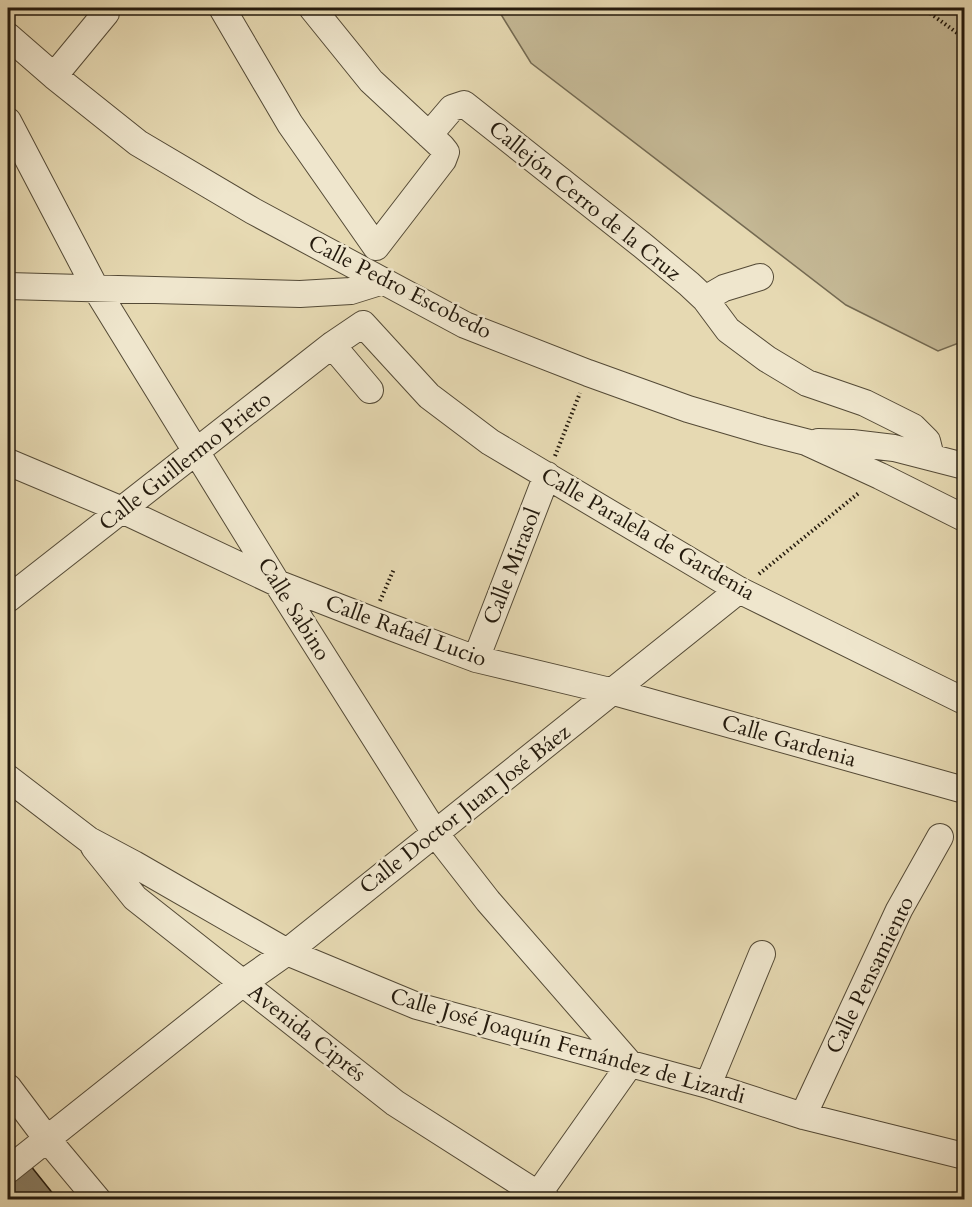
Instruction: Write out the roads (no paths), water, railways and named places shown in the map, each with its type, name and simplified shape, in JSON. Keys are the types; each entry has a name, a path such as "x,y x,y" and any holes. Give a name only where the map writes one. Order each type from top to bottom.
{"street":[{"path":"222,8 290,124 376,247 443,160 438,144 371,81 312,8"},
{"path":"54,76 106,13"},
{"name":"Calle Pedro Escobedo","path":"8,36 54,76 138,142 253,211 465,325 688,409 806,442 964,518"},
{"name":"Callejón Cerro de la Cruz","path":"438,144 452,108 464,104 689,284 705,299 728,330 766,359 807,383 865,403 913,427 927,441 931,457"},
{"name":"Calle Sabino","path":"8,121 96,289 277,583 435,833 488,901 630,1064"},
{"path":"705,299 724,288 760,277"},
{"path":"8,286 300,294 351,291 382,281"},
{"name":"Calle Guillermo Prieto","path":"8,599 332,345 363,324"},
{"name":"Calle Paralela de Gardenia","path":"363,324 429,396 490,442 739,590 964,701"},
{"path":"332,345 370,390"},
{"path":"806,442 883,446 964,466"},
{"name":"Calle Rafaél Lucio","path":"8,462 122,510 277,583 372,620 477,659 614,692"},
{"name":"Calle Mirasol","path":"477,659 547,475"},
{"name":"Calle Doctor Juan José Báez","path":"8,1170 243,983 287,952 739,590"},
{"name":"Calle Gardenia","path":"614,692 964,790"},
{"name":"Calle José Joaquín Fernández de Lizardi","path":"8,777 88,840 287,952 417,1006 708,1085 803,1116 964,1156"},
{"name":"Calle Pensamiento","path":"803,1116 899,910 940,837"},
{"name":"Avenida Ciprés","path":"88,840 135,898 395,1103 540,1198"},
{"path":"708,1085 762,954"},
{"path":"540,1198 630,1064"},
{"path":"8,1087 47,1139 98,1200"}]}
